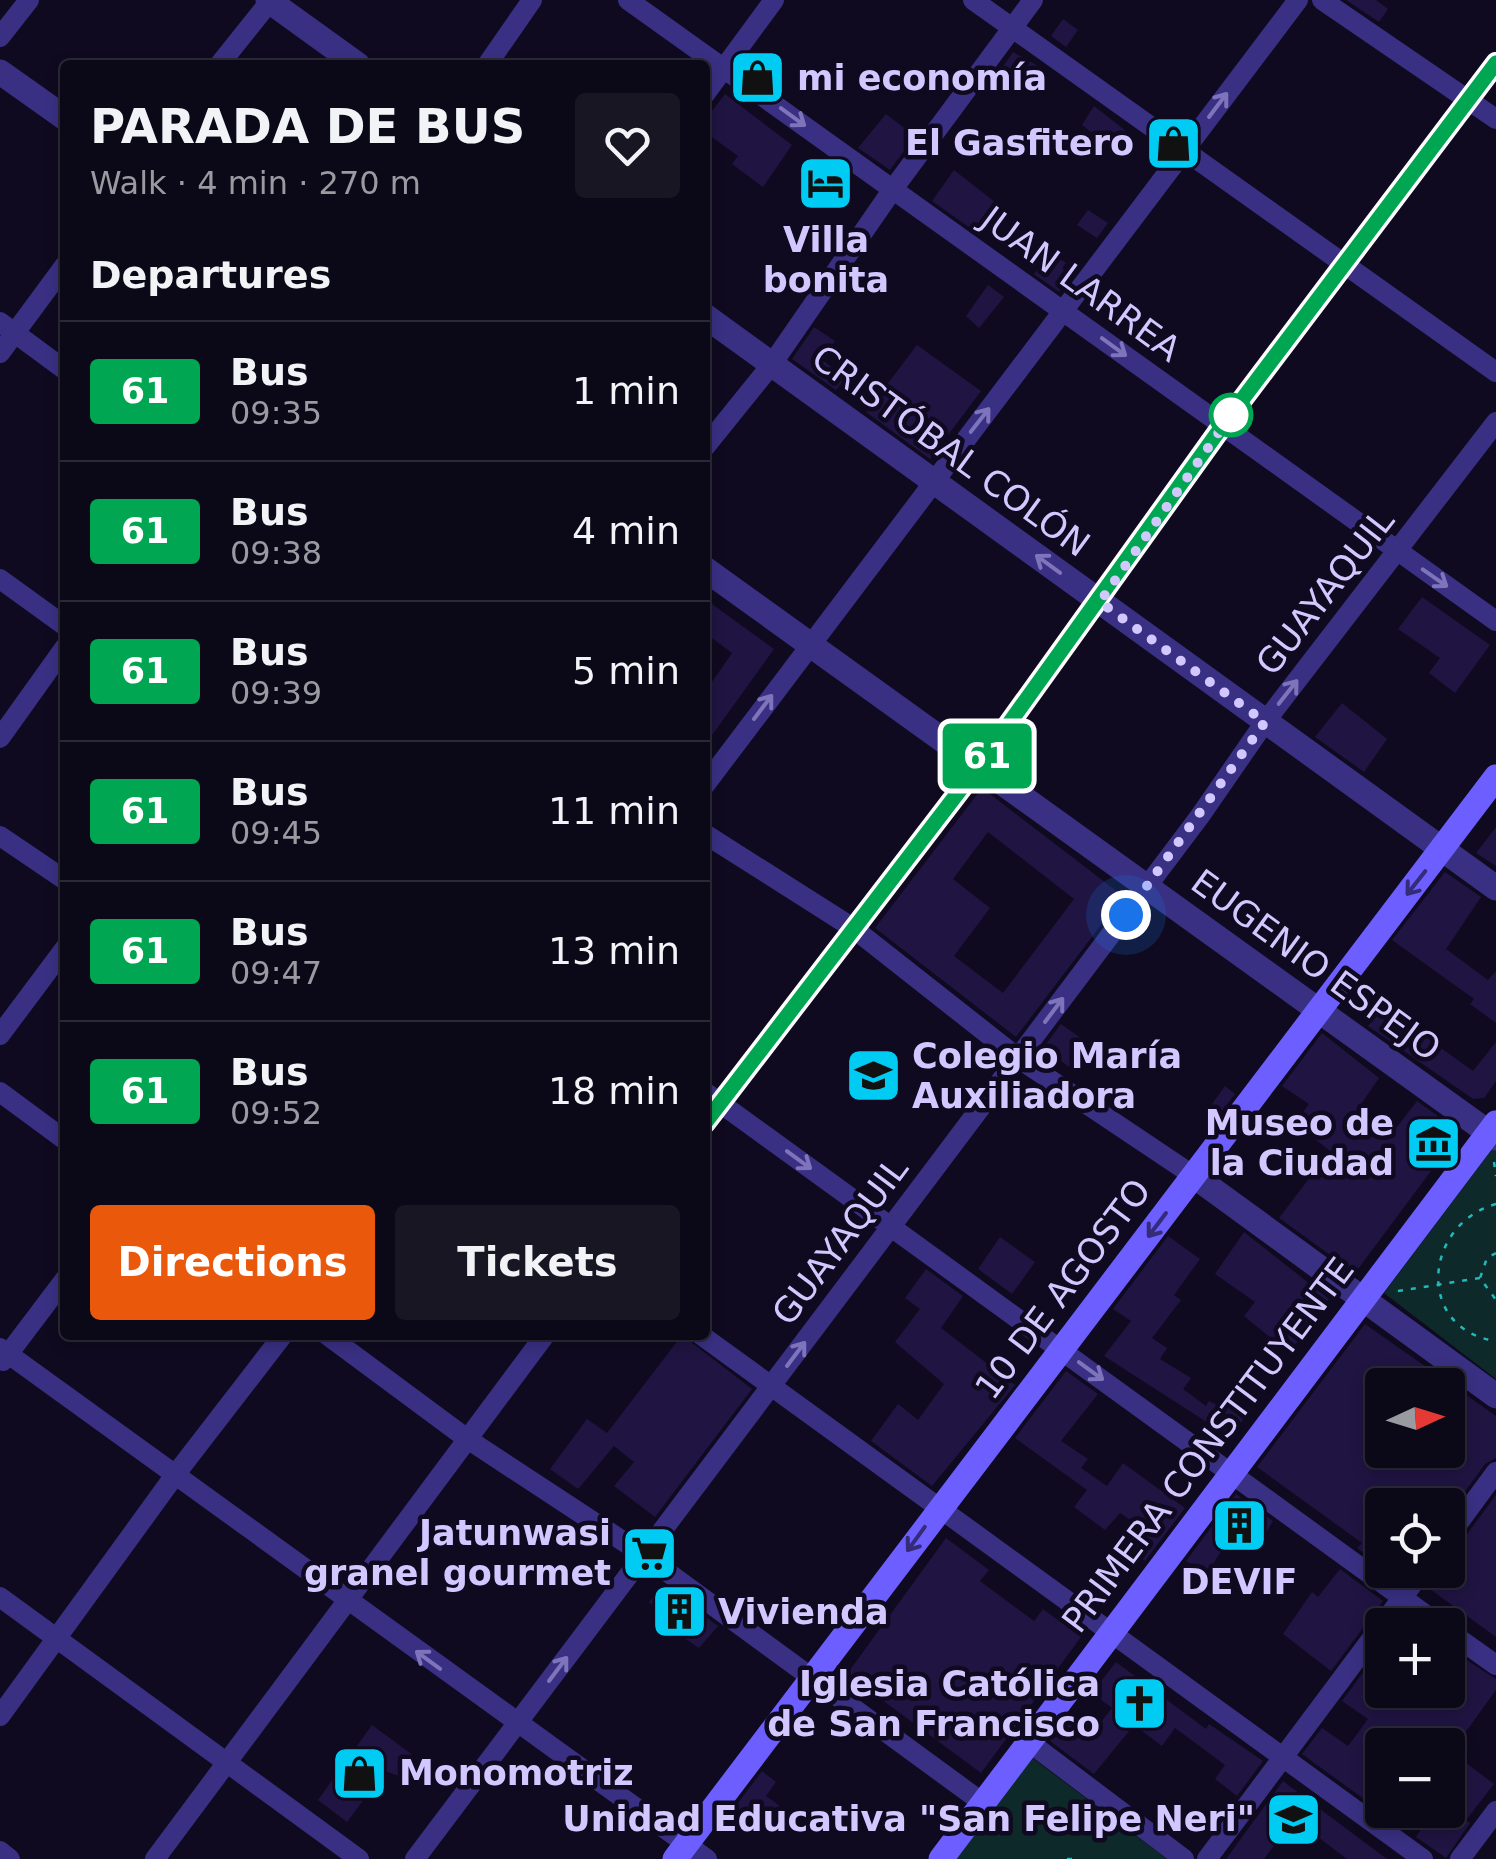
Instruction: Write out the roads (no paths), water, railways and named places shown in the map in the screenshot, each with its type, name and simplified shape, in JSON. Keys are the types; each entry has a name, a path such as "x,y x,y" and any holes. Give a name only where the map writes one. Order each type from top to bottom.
{"main road":[{"name":"10 DE AGOSTO","path":"690,1854 939,1507 1496,777"},
{"name":"PRIMERA CONSTITUYENTE","path":"941,1859 1493,1131"}],"street":[{"path":"0,37 29,0"},
{"path":"224,60 270,0 351,60"},
{"path":"490,60 532,0"},
{"name":"JUAN LARREA","path":"628,0 1496,621"},
{"path":"710,87 774,0"},
{"path":"973,0 1496,372"},
{"path":"710,441 772,364 893,189 1034,0"},
{"path":"710,778 1298,0"},
{"path":"1322,0 1496,120"},
{"path":"1416,1608 713,1098 853,928 980,764 1100,602 1223,425 1496,63"},
{"path":"0,72 60,114"},
{"path":"0,353 7,328 60,271"},
{"name":"CRISTÓBAL COLÓN","path":"710,320 1496,888"},
{"path":"7,328 60,366"},
{"name":"GUAYAQUIL","path":"415,1859 1147,886 1265,722 1496,422"},
{"name":"EUGENIO ESPEJO","path":"710,574 1493,1131"},
{"path":"0,579 60,622"},
{"path":"0,738 60,654"},
{"path":"0,836 60,877"},
{"path":"710,837 853,928 1018,1058 1194,1176 1496,1396"},
{"path":"0,1036 60,955"},
{"path":"0,1092 60,1136"},
{"path":"60,1285 3,1355 174,1475 690,1854"},
{"path":"0,1716 60,1639 174,1475 279,1340"},
{"path":"333,1340 466,1438 644,1554 812,1682 983,1804"},
{"path":"155,1859 229,1766 346,1600 541,1340"},
{"path":"708,1340 1423,1859"},
{"path":"1465,1514 1496,1472"},
{"path":"1207,1859 1410,1588"},
{"path":"0,1597 359,1859"},
{"path":"1465,1642 1496,1665"},
{"path":"1029,1742 1184,1859"},
{"path":"1460,1859 1496,1811"},
{"path":"0,1852 10,1859"}],"place":[{"name":"mi economía","path":"758,78"},
{"name":"El Gasfitero","path":"1173,143"},
{"name":"Villa bonita","path":"826,184"},
{"name":"Colegio María Auxiliadora","path":"873,1076"},
{"name":"Museo de la Ciudad","path":"1433,1143"},
{"name":"DEVIF","path":"1239,1526"},
{"name":"Jatunwasi granel gourmet","path":"650,1553"},
{"name":"Vivienda","path":"679,1612"},
{"name":"Iglesia Católica de San Francisco","path":"1139,1704"},
{"name":"Monomotriz","path":"360,1773"},
{"name":"Unidad Educativa \"San Felipe Neri\"","path":"1294,1819"}]}
